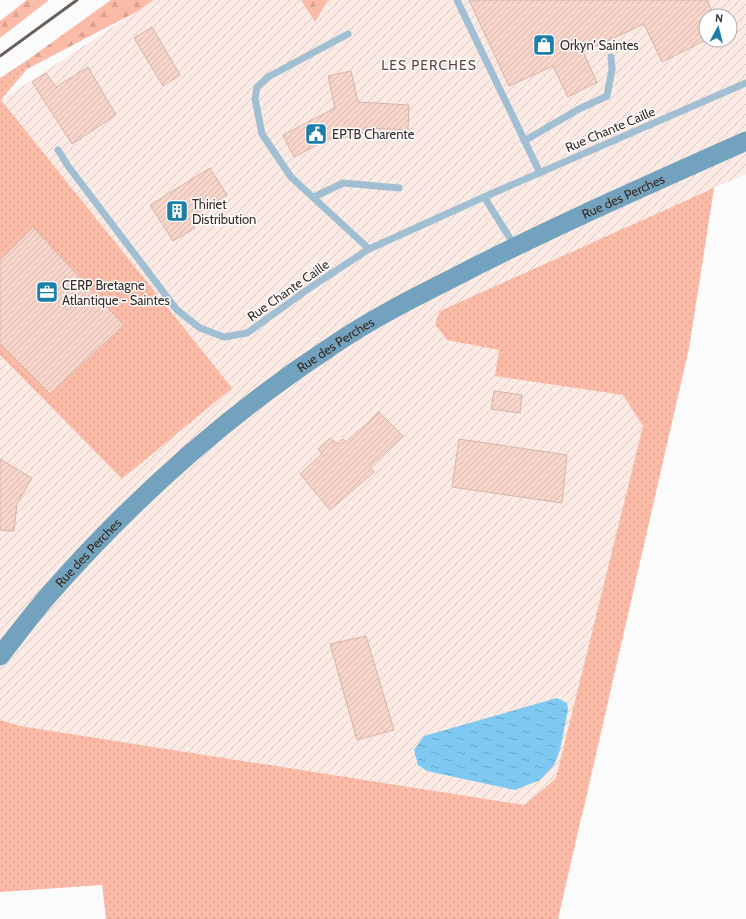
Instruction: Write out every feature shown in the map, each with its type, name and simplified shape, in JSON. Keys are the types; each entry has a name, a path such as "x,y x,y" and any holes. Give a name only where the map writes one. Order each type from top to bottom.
{"street":[{"name":"Rue des Perches","path":"0,656 45,599 96,543 160,481 254,400 330,347 405,303 515,246 746,141"}],"lane":[{"path":"458,0 540,173"},
{"path":"348,34 268,77 257,87 255,99 262,134 291,177 369,248"},
{"path":"524,141 579,109 607,96 612,69 611,57"},
{"name":"Rue Chante Caille","path":"58,150 68,166 177,310 200,328 224,337 247,333 369,248 746,83"},
{"path":"314,197 343,183 399,188"},
{"path":"484,198 515,246"}],"shaded area":[{"path":"154,0 746,0 746,174 714,188 689,348 583,814 20,726 0,720 0,355 122,479 1,100"}],"green space":[{"path":"27,0 49,0 0,38 0,21"},
{"path":"111,0 154,0 136,12 27,69 26,61"},
{"path":"301,0 328,0 315,22"},
{"path":"26,61 27,69 1,100 232,388 122,479 0,355 0,78"},
{"path":"714,188 689,348 558,919 106,919 102,885 0,892 0,720 20,726 525,805 556,778 643,426 623,395 495,376 499,350 447,340 435,324 440,311"}],"water":[{"path":"557,698 567,703 568,709 560,750 554,765 540,780 515,790 427,771 418,765 414,750 424,736"}],"building":[{"name":"Orkyn' Saintes","path":"469,0 707,0 710,8 698,8 698,44 662,62 644,24 583,52 597,82 568,97 553,66 509,86"},
{"path":"152,27 180,75 163,86 134,38"},
{"path":"88,67 116,115 72,144 32,82 46,73 56,87"},
{"path":"351,71 358,102 409,105 408,130 364,128 365,133 341,138 340,133 294,157 283,135 335,108 328,76"},
{"name":"Thiriet Distribution","path":"210,168 227,195 189,218 195,228 173,241 150,205"},
{"name":"CERP Bretagne Atlantique - Saintes","path":"33,227 124,325 50,394 0,344 0,260"},
{"path":"494,391 522,395 520,413 491,409"},
{"path":"379,412 403,436 370,467 374,472 330,510 300,474 322,454 318,449 330,438 338,444 343,439 346,442"},
{"path":"459,439 567,455 562,503 452,487"},
{"path":"0,459 32,478 17,504 14,531 0,530"},
{"path":"366,636 394,730 357,740 330,644"}],"railway":[{"path":"0,56 77,0"}],"place":[{"name":"Orkyn' Saintes","path":"544,45"},
{"name":"EPTB Charente","path":"316,134"},
{"name":"Thiriet Distribution","path":"177,211"},
{"name":"CERP Bretagne Atlantique - Saintes","path":"47,292"}],"district":[{"name":"LES PERCHES","path":"429,65"}]}
